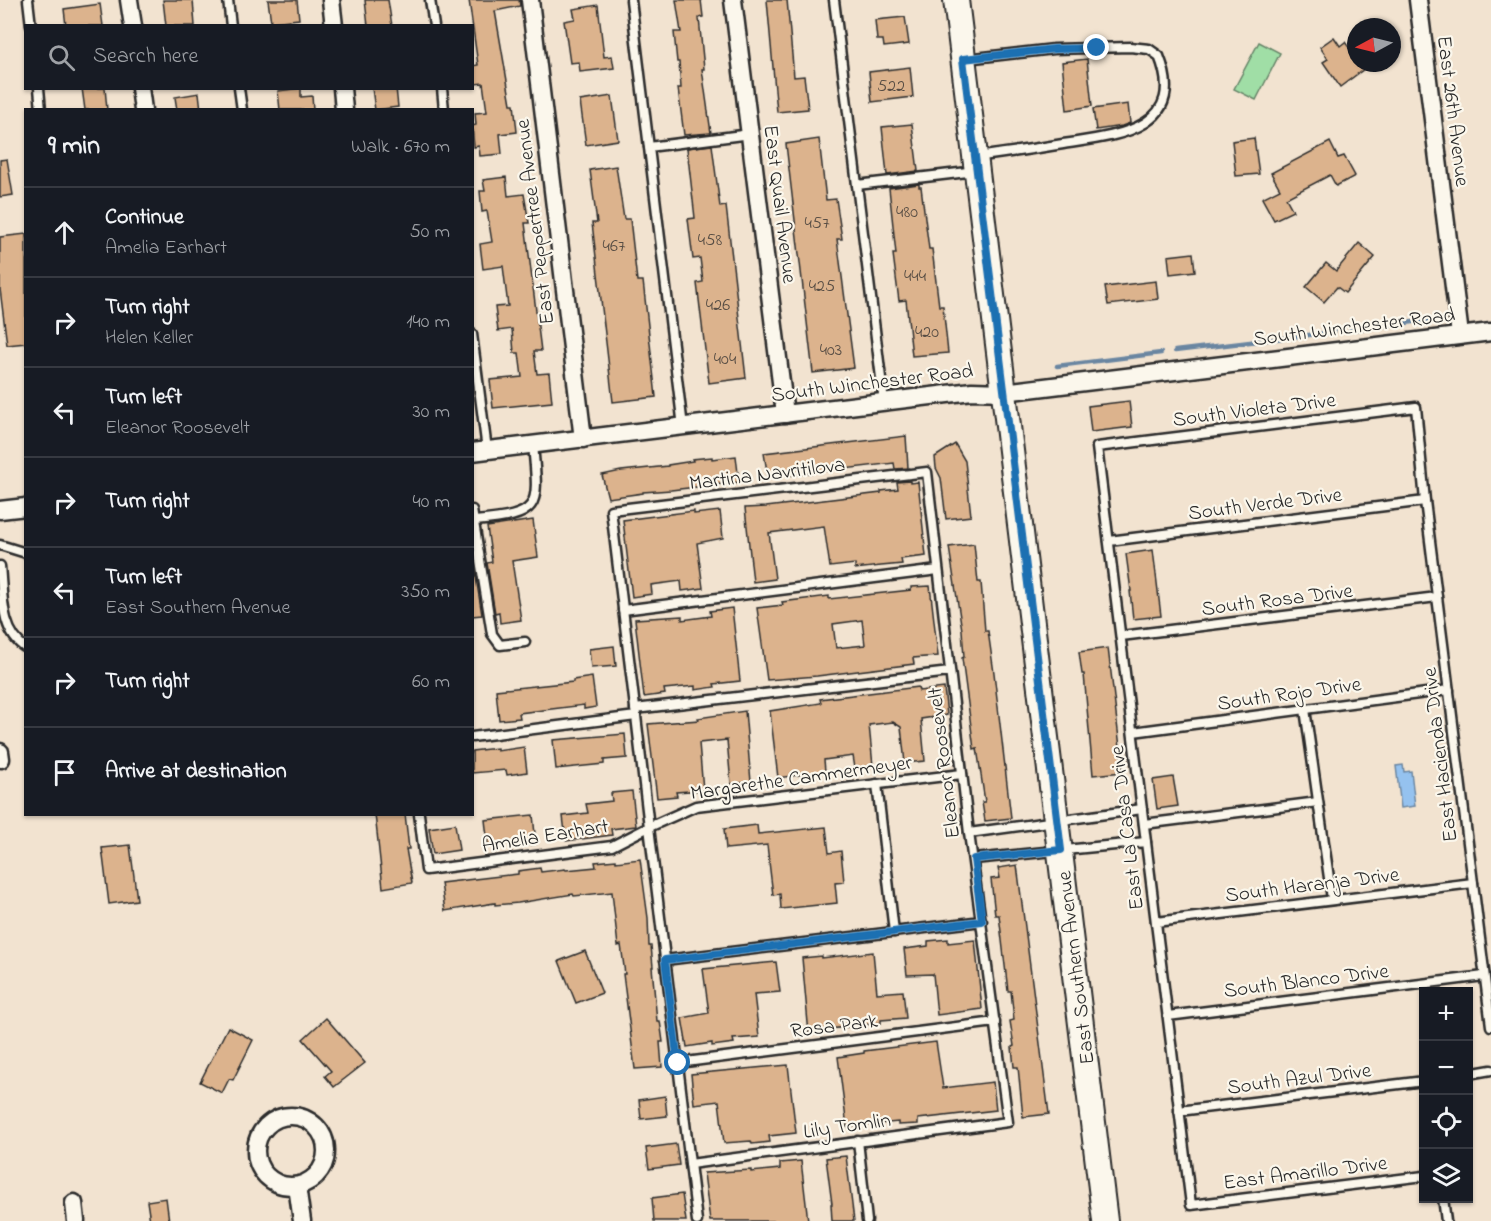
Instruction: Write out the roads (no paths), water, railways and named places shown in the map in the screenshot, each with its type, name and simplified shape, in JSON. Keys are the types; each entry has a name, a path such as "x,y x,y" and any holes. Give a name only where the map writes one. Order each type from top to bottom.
{"main road":[{"name":"East Southern Avenue","path":"956,0 1106,1221"}],"street":[{"path":"129,0 133,24"},
{"path":"331,0 334,24"},
{"name":"East Peppertree Avenue","path":"530,0 583,439"},
{"name":"East Quail Avenue","path":"733,0 785,414"},
{"name":"East 26th Avenue","path":"1418,0 1460,335"},
{"path":"140,90 143,108"},
{"path":"342,90 344,108"},
{"name":"South Winchester Road","path":"480,451 972,391 1004,392 1491,332"},
{"path":"0,510 24,507"},
{"path":"291,1116 303,1118 321,1132 326,1154 317,1175 297,1186 286,1186 265,1175 259,1166 256,1154 257,1143 262,1132 270,1123 291,1116"},
{"path":"297,1186 302,1221"},
{"path":"74,1203 76,1221"}],"lane":[{"path":"28,0 31,24"},
{"path":"228,0 231,24"},
{"path":"430,0 434,24"},
{"path":"631,0 683,427"},
{"path":"834,0 884,402"},
{"path":"857,186 1129,132 1156,114 1163,104 1167,86 1159,56 1149,49 1130,47 1054,49 963,59"},
{"path":"39,90 41,108"},
{"path":"239,90 242,108"},
{"path":"442,90 444,108"},
{"path":"649,147 750,135"},
{"path":"474,363 480,451"},
{"name":"South Violeta Drive","path":"1097,447 1416,407"},
{"name":"East Hacienda Drive","path":"1416,407 1425,501 1491,1026"},
{"path":"475,521 519,514 530,509 535,500 537,482 533,445"},
{"name":"East La Casa Drive","path":"1097,447 1191,1205"},
{"name":"Martina Navritilova","path":"623,610 611,510 927,472"},
{"name":"Eleanor Roosevelt","path":"927,472 969,833 1008,1122"},
{"name":"South Verde Drive","path":"1109,542 1425,501"},
{"path":"474,517 492,634 500,645 525,642"},
{"path":"0,545 24,552"},
{"path":"0,566 6,623 10,634 24,647"},
{"path":"697,1221 623,610 938,570"},
{"name":"South Rosa Drive","path":"1120,636 1437,597"},
{"path":"474,737 635,712 950,672"},
{"name":"South Rojo Drive","path":"1132,732 1449,690"},
{"path":"1305,710 1332,899"},
{"name":"Margarethe Cammermeyer","path":"649,827 696,806 962,774"},
{"path":"877,784 894,932"},
{"path":"1144,824 1318,802"},
{"path":"969,833 1142,809"},
{"name":"Amelia Earhart","path":"419,816 426,870 612,846 649,827"},
{"path":"974,859 1146,842"},
{"name":"South Haranja Drive","path":"1156,922 1473,883"},
{"path":"665,960 982,921"},
{"name":"South Blanco Drive","path":"1168,1016 1484,976"},
{"name":"Rosa Park","path":"678,1063 995,1022"},
{"path":"1473,1073 1491,1070"},
{"name":"South Azul Drive","path":"1179,1111 1419,1082"},
{"name":"Lily Tomlin","path":"690,1164 1008,1122"},
{"path":"858,1142 867,1221"},
{"name":"East Amarillo Drive","path":"1191,1205 1419,1177"},
{"path":"1444,1203 1446,1221"}],"water":[{"path":"1403,765 1404,772 1411,771 1415,806 1401,808 1396,766"}],"waterway":[{"path":"1350,330 1429,320"},
{"path":"1175,351 1334,332"},
{"path":"1057,366 1161,353"}]}
